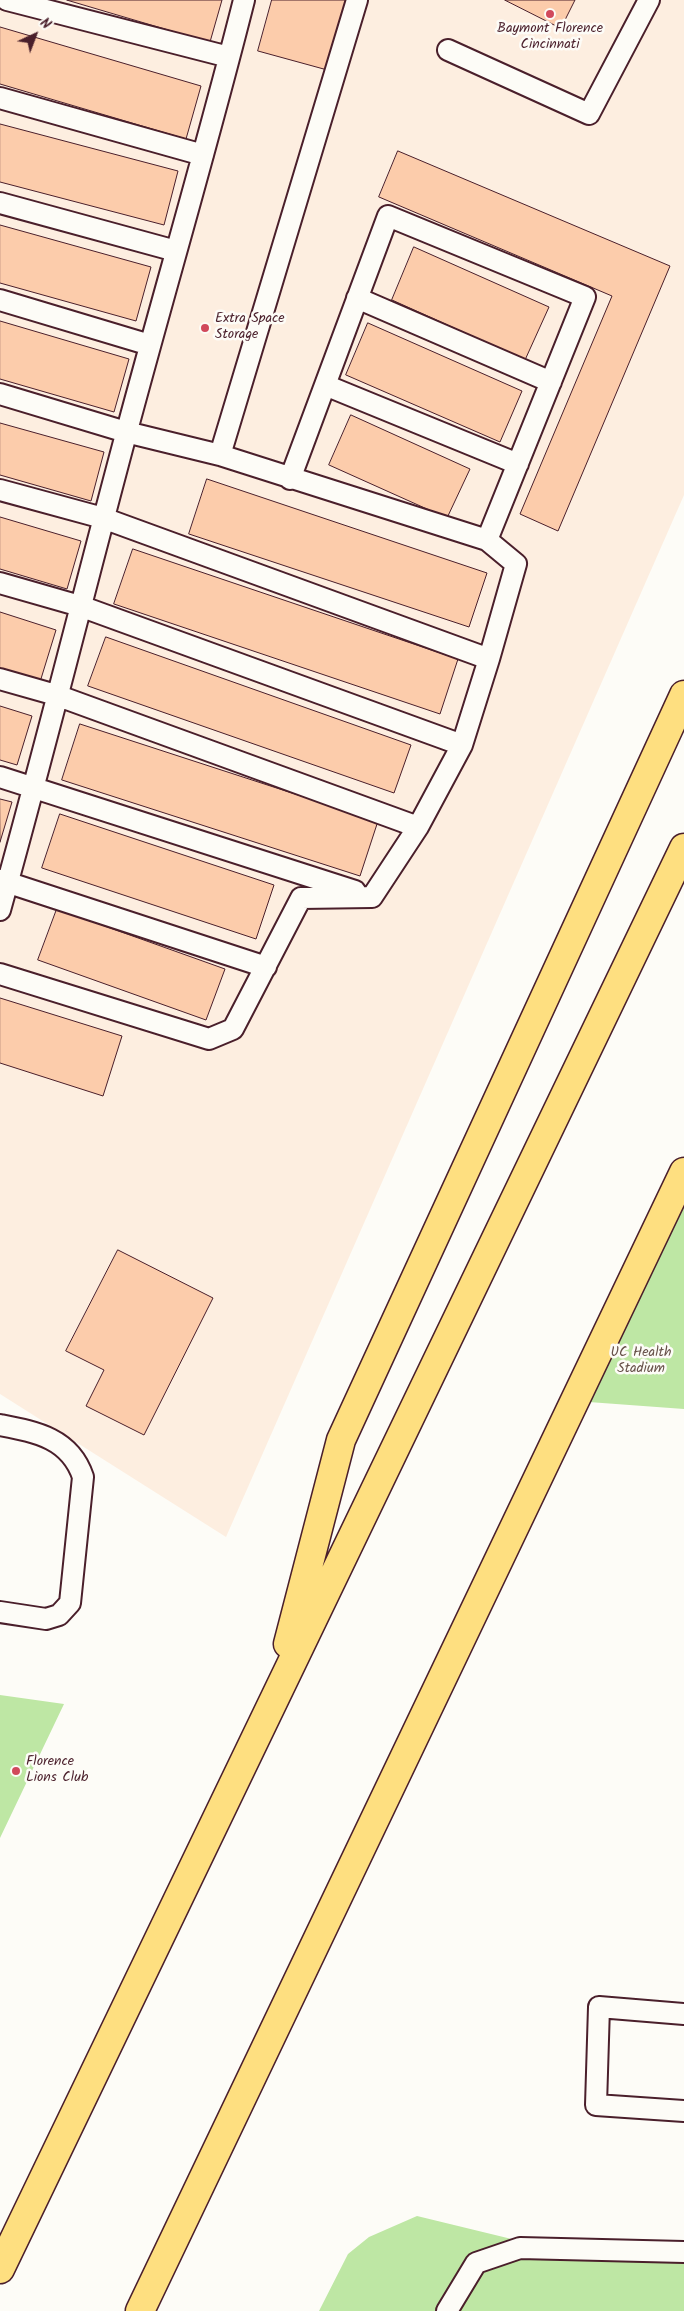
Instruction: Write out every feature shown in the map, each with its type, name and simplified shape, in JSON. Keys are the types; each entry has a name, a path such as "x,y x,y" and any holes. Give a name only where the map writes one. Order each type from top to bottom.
{"highway":[{"path":"273,1704 340,1440 684,695"},
{"path":"0,2269 684,848"},
{"path":"140,2311 684,1172"}],"lane":[{"path":"7,0 230,57"},
{"path":"0,910 4,881 35,787 56,695 103,518 244,0"},
{"path":"220,455 357,0"},
{"path":"448,50 589,114 649,0"},
{"path":"0,98 203,155"},
{"path":"0,202 176,251"},
{"path":"290,479 388,216 585,297 488,540"},
{"path":"357,298 551,382"},
{"path":"0,300 150,345"},
{"path":"324,385 518,464"},
{"path":"0,394 126,432 220,455 290,479 488,540 516,564 462,745 418,827 372,897"},
{"path":"0,490 103,518 489,659"},
{"path":"0,583 80,606 462,745"},
{"path":"0,679 56,695 418,827"},
{"path":"0,777 372,897"},
{"path":"4,881 266,967"},
{"path":"0,974 209,1039 234,1028 301,898 372,897"},
{"path":"0,1425 39,1433 68,1450 79,1464 83,1476 70,1602 60,1616 46,1619 0,1612"},
{"path":"684,2014 599,2007 596,2105 684,2111"},
{"path":"446,2311 476,2263 520,2248 684,2252"}],"shaded area":[{"path":"0,0 684,0 684,495 226,1537 0,1394"}],"green space":[{"name":"UC Health Stadium","path":"684,1172 684,1409 575,1401"},
{"name":"Florence Lions Club","path":"0,1695 64,1704 0,1838"},
{"path":"417,2216 565,2252 684,2251 684,2311 319,2311 348,2254 369,2237"}],"building":[{"path":"67,0 222,0 210,42"},
{"path":"272,0 350,0 331,71 258,51"},
{"name":"Baymont Florence Cincinnati","path":"505,0 575,0 561,28"},
{"path":"0,27 201,86 186,139 0,84"},
{"path":"0,124 178,171 164,225 0,182"},
{"path":"398,151 670,266 558,531 520,514 612,296 379,197"},
{"path":"0,225 151,267 136,321 0,283"},
{"path":"414,247 549,307 525,360 392,300"},
{"path":"0,321 129,359 114,412 0,379"},
{"path":"368,323 522,391 500,442 346,375"},
{"path":"351,415 470,469 447,518 329,465"},
{"path":"0,423 104,452 91,501 0,475"},
{"path":"207,479 487,573 469,627 189,534"},
{"path":"0,517 81,541 67,589 0,569"},
{"path":"133,549 458,659 440,714 114,604"},
{"path":"0,612 56,630 40,682 0,670"},
{"path":"106,637 411,745 394,793 88,686"},
{"path":"0,706 32,716 17,765 0,760"},
{"path":"80,724 378,821 360,876 62,780"},
{"path":"0,799 12,802 0,842"},
{"path":"60,814 274,885 256,939 42,868"},
{"path":"57,909 225,969 206,1020 38,960"},
{"path":"0,998 122,1036 103,1096 0,1063"},
{"path":"118,1250 213,1298 144,1435 86,1406 104,1370 66,1351"}],"place":[{"name":"Baymont Florence Cincinnati","path":"550,14"},
{"name":"Extra Space Storage","path":"205,328"},
{"name":"Florence Lions Club","path":"16,1771"}]}
